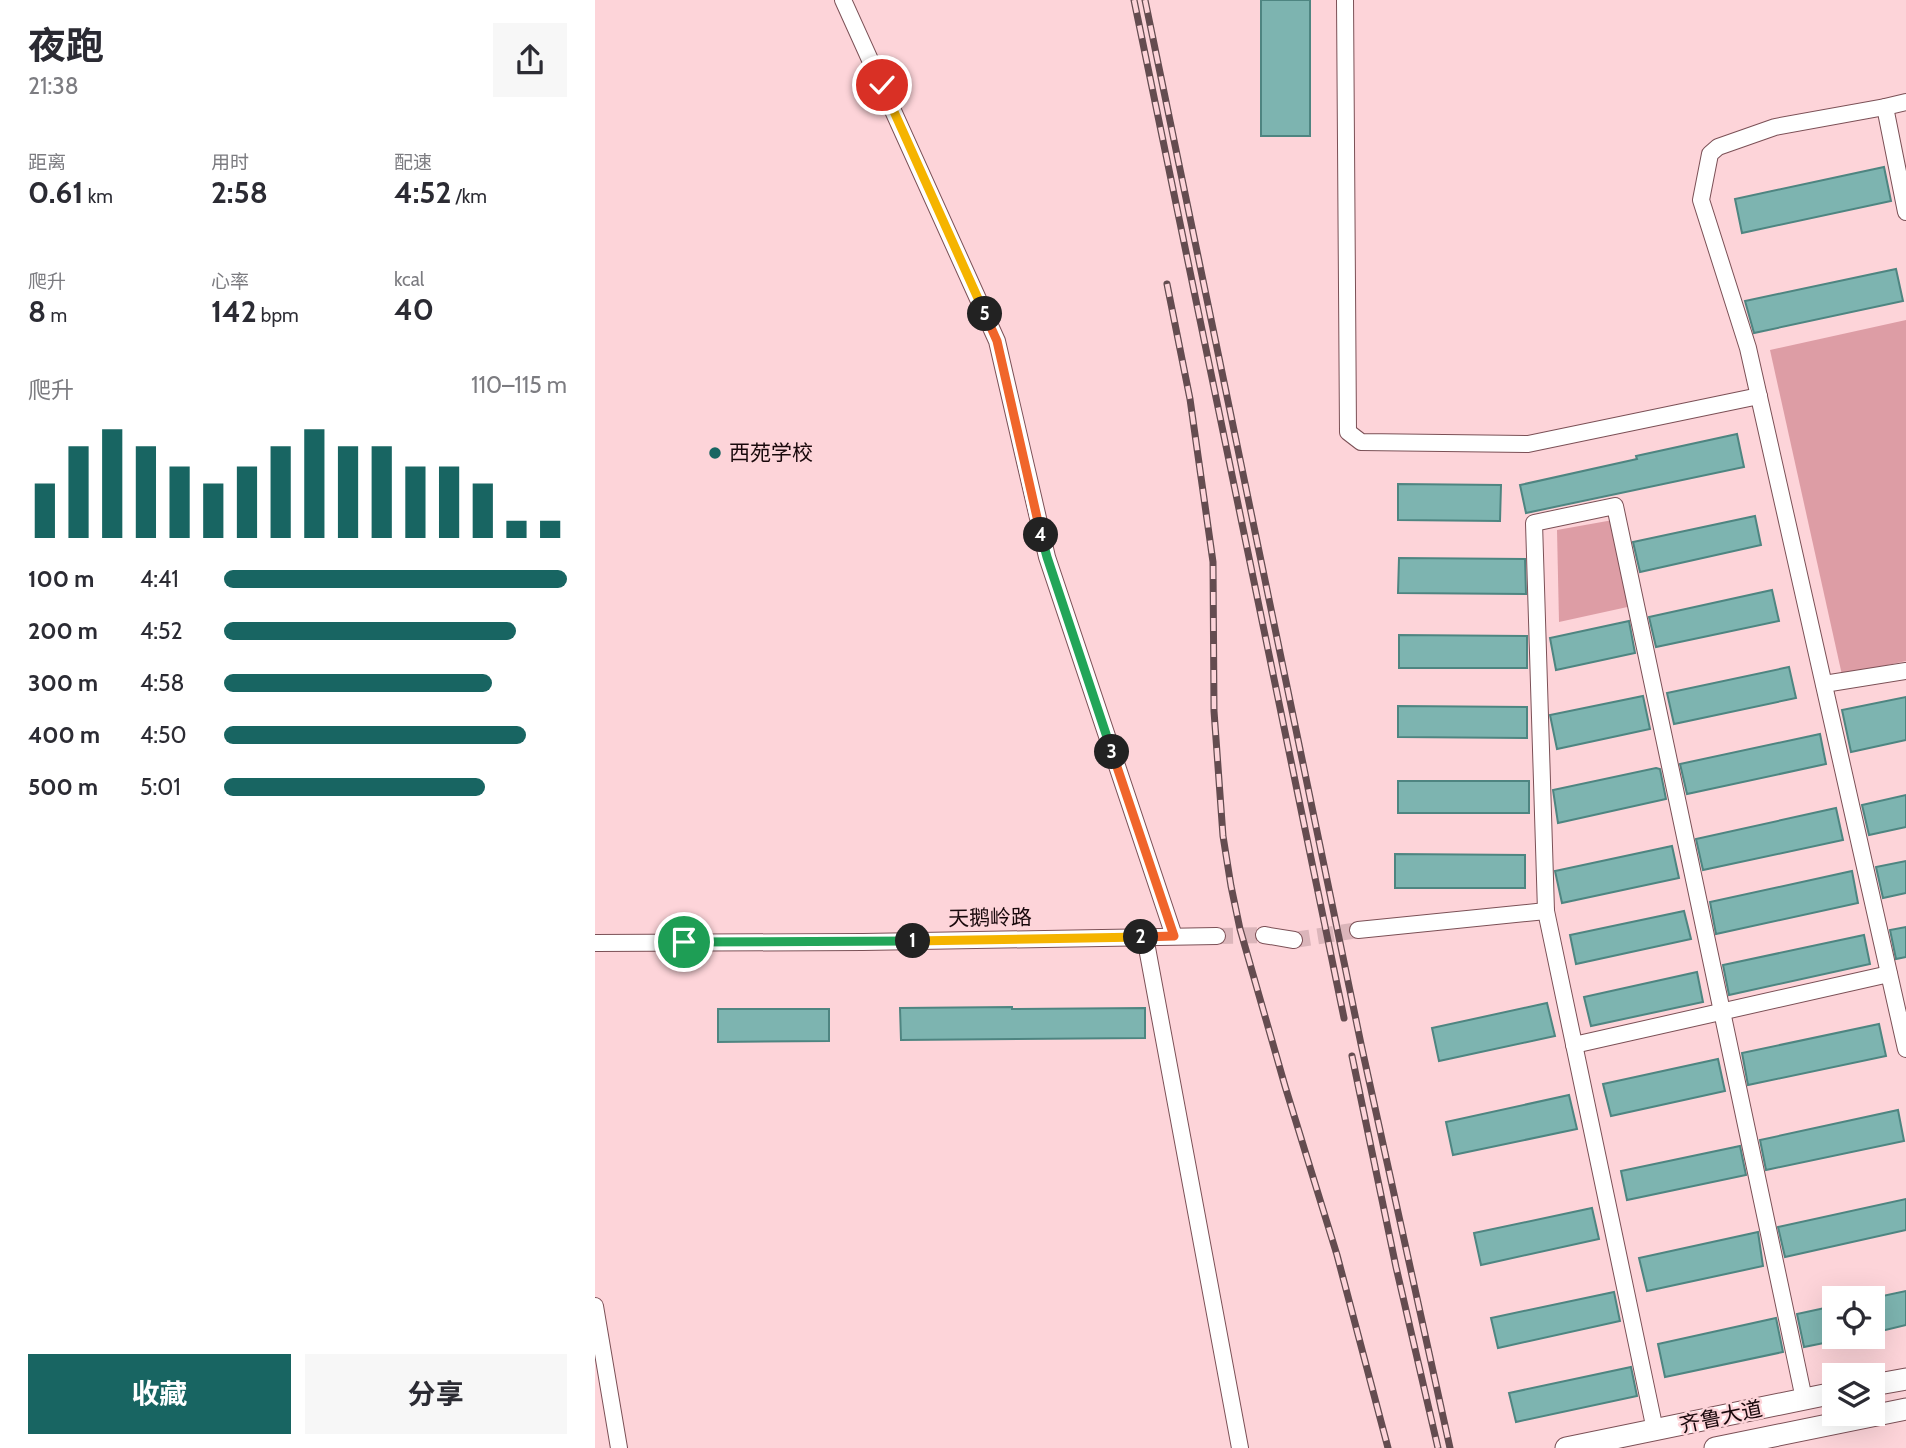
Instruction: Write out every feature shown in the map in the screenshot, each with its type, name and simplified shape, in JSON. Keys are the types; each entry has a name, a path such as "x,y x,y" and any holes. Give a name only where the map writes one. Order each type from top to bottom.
{"main road":[{"path":"1885,1383 1906,1379"},
{"name":"齐鲁大道","path":"1566,1448 1822,1395"},
{"name":"齐鲁大道","path":"1715,1448 1906,1409"}],"street":[{"path":"843,0 997,341 1047,557 1174,936"},
{"path":"1345,0 1348,432 1361,442 1528,444 1759,396"},
{"path":"1906,102 1775,127 1719,147 1710,154 1701,200 1748,348 1906,1049"},
{"path":"1885,107 1906,212"},
{"path":"1655,1430 1546,911 1534,523 1615,506 1804,1399"},
{"path":"1824,684 1906,671"},
{"path":"1358,930 1546,911"},
{"path":"1264,935 1294,940"},
{"name":"天鹅岭路","path":"595,943 1217,936"},
{"path":"1145,937 1240,1448"},
{"path":"1574,1045 1889,974"},
{"path":"595,1306 619,1448"}],"shaded area":[{"path":"1906,320 1906,661 1842,675 1770,350"},
{"path":"1613,520 1632,606 1559,622 1557,530"}],"building":[{"path":"1261,0 1310,0 1310,136 1261,136"},
{"path":"1884,167 1891,201 1742,233 1735,199"},
{"path":"1896,269 1903,301 1754,333 1745,301"},
{"path":"1737,434 1744,467 1526,513 1520,485"},
{"path":"1398,484 1501,485 1500,521 1398,520"},
{"path":"1755,516 1761,545 1640,572 1633,542"},
{"path":"1399,558 1525,559 1526,594 1398,593"},
{"path":"1772,590 1779,621 1656,647 1649,617"},
{"path":"1629,621 1635,653 1556,670 1550,638"},
{"path":"1399,635 1527,636 1527,668 1399,668"},
{"path":"1789,667 1796,698 1674,724 1667,693"},
{"path":"1643,696 1650,729 1557,749 1550,715"},
{"path":"1906,697 1906,740 1851,752 1842,710"},
{"path":"1398,706 1527,707 1527,738 1398,737"},
{"path":"1820,734 1826,764 1687,794 1680,764"},
{"path":"1660,769 1666,799 1558,823 1553,790"},
{"path":"1398,781 1529,781 1529,813 1398,813"},
{"path":"1906,795 1906,827 1869,835 1862,805"},
{"path":"1836,808 1843,840 1703,870 1696,839"},
{"path":"1672,846 1679,878 1562,903 1555,871"},
{"path":"1395,854 1525,855 1525,888 1395,888"},
{"path":"1906,861 1906,893 1883,898 1876,867"},
{"path":"1852,871 1858,903 1716,934 1710,902"},
{"path":"1684,911 1691,939 1576,964 1570,935"},
{"path":"1906,927 1906,957 1896,959 1890,930"},
{"path":"1864,935 1870,964 1729,995 1723,965"},
{"path":"1697,972 1703,1002 1591,1026 1584,997"},
{"path":"1547,1003 1555,1036 1439,1061 1432,1028"},
{"path":"900,1008 1145,1008 1145,1038 901,1040"},
{"path":"718,1009 829,1009 829,1041 718,1042"},
{"path":"1879,1024 1886,1056 1748,1085 1742,1053"},
{"path":"1718,1059 1725,1091 1611,1116 1603,1084"},
{"path":"1569,1095 1577,1129 1453,1155 1446,1122"},
{"path":"1898,1110 1904,1141 1766,1170 1760,1140"},
{"path":"1740,1146 1746,1175 1627,1200 1621,1171"},
{"path":"1906,1199 1906,1230 1785,1257 1778,1227"},
{"path":"1592,1208 1599,1239 1481,1265 1474,1233"},
{"path":"1758,1232 1763,1266 1647,1291 1639,1258"},
{"path":"1906,1291 1906,1325 1885,1330 1885,1295"},
{"path":"1614,1292 1620,1321 1498,1348 1491,1318"},
{"path":"1822,1309 1822,1343 1804,1347 1797,1314"},
{"path":"1776,1318 1783,1352 1665,1377 1658,1344"},
{"path":"1631,1367 1637,1396 1516,1422 1509,1393"}],"tunnel":[{"path":"1294,940 1358,930"},
{"path":"1217,936 1264,935"}],"railway":[{"path":"1134,0 1344,1018"},
{"path":"1145,0 1361,1044 1450,1448"},
{"path":"1167,284 1190,399 1213,562 1214,711 1223,836 1231,886 1240,929 1337,1255 1388,1448"},
{"path":"1352,1056 1396,1267 1438,1448"}],"place":[{"name":"西苑学校","path":"715,453"}],"route":[{"path":"684,942 863,942 1174,936 1047,557 997,341 882,85"}]}
